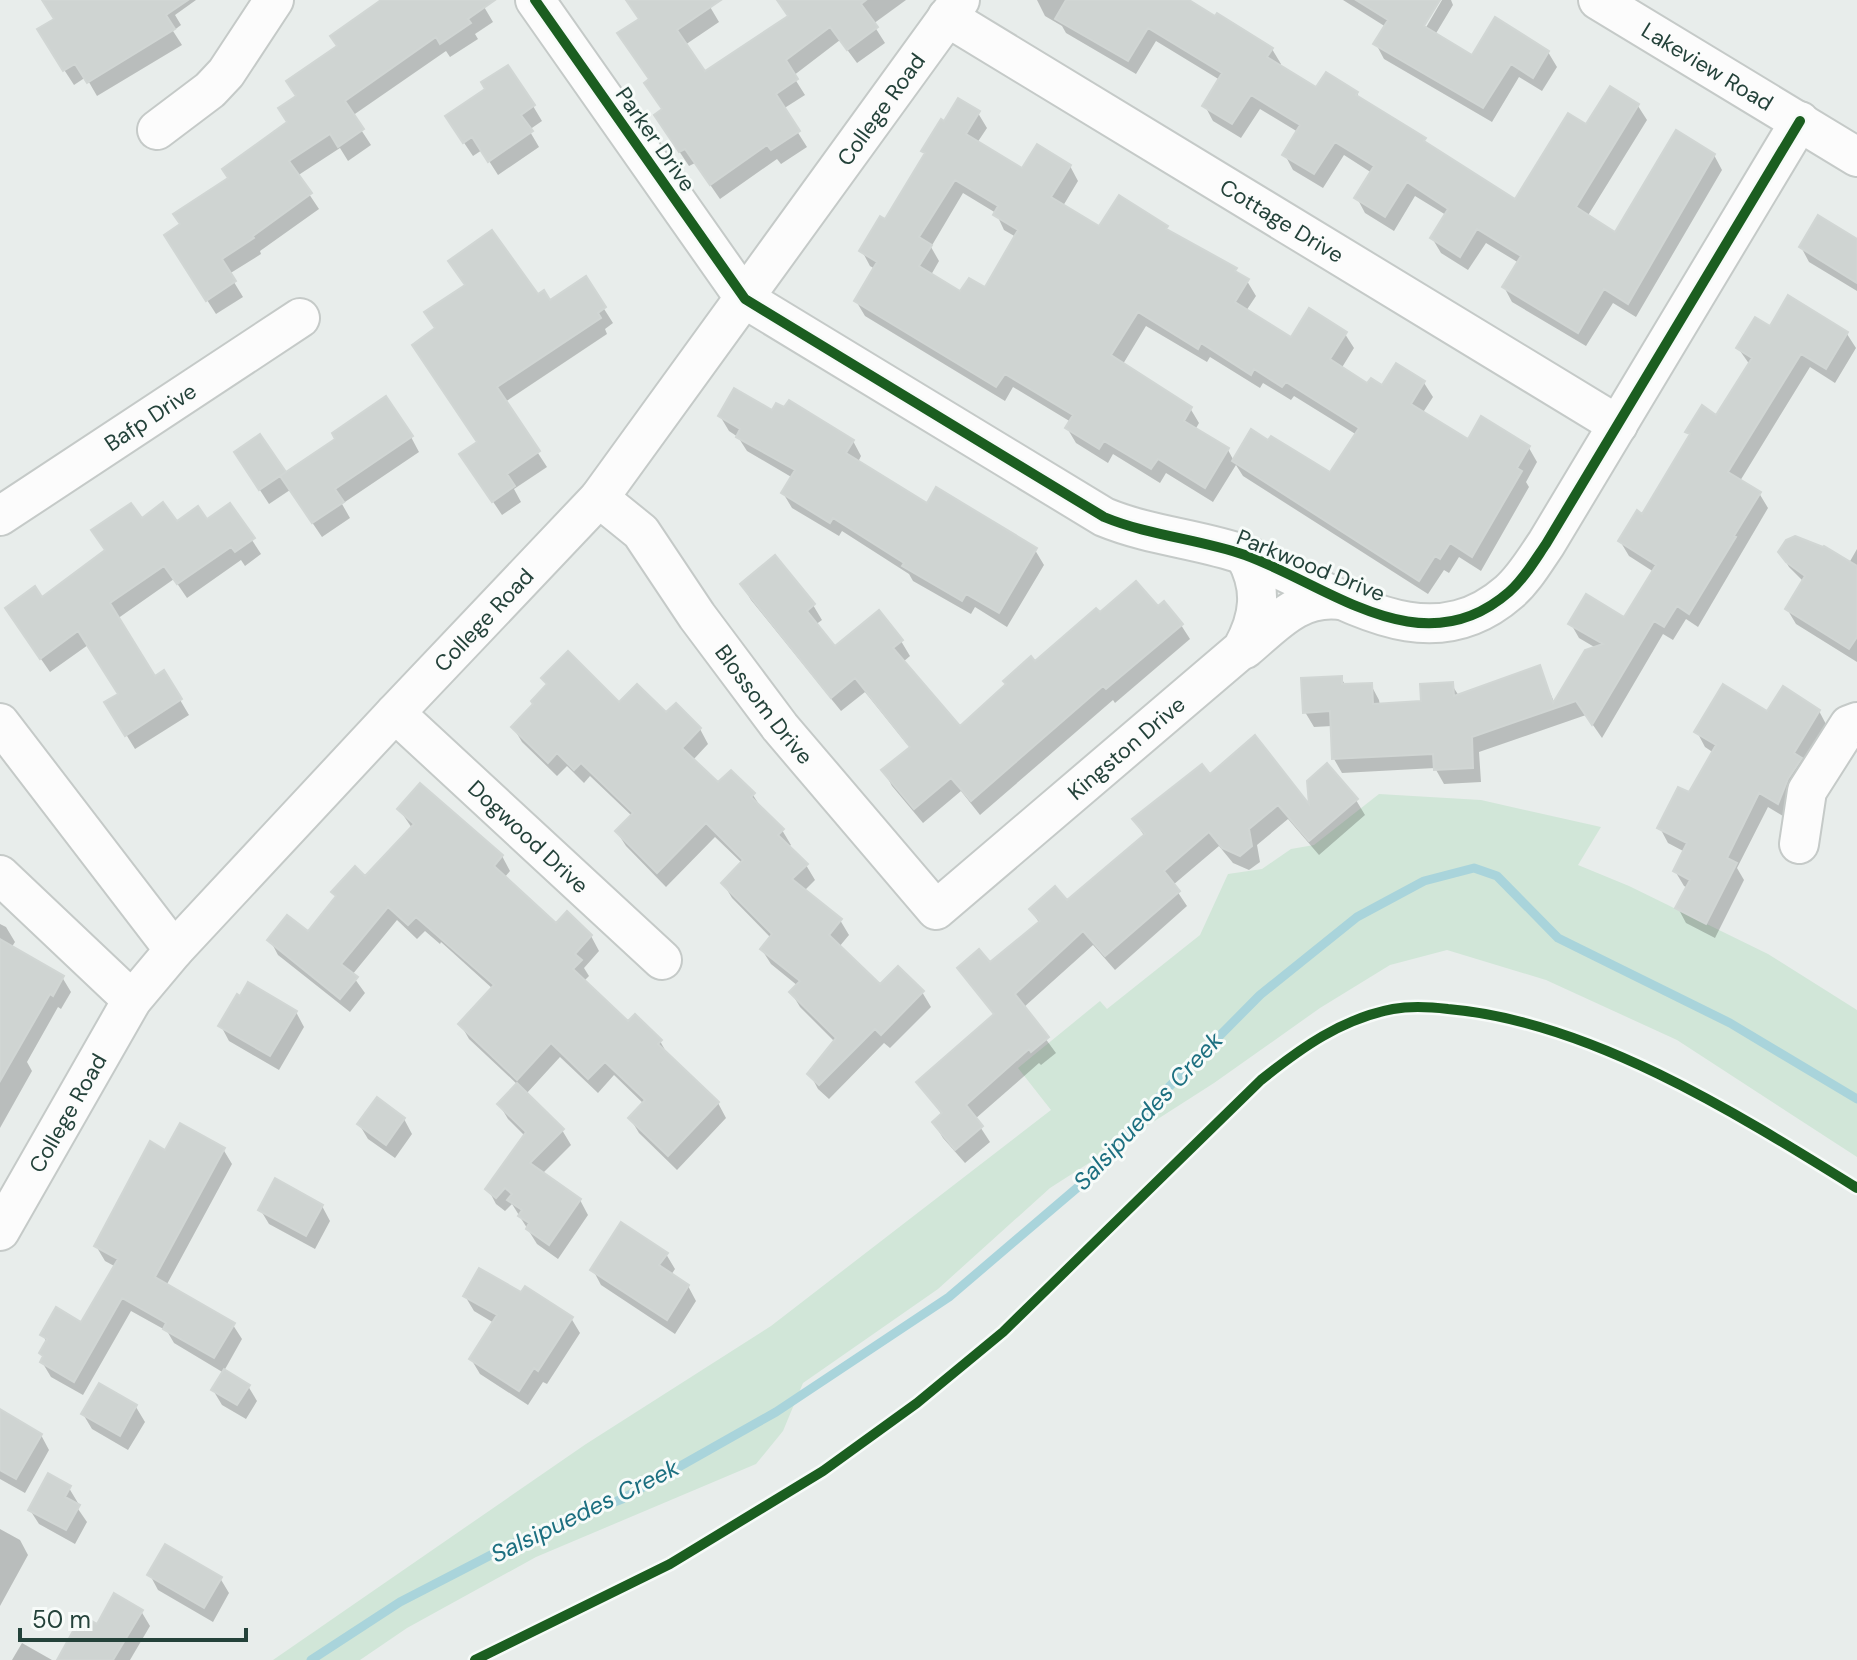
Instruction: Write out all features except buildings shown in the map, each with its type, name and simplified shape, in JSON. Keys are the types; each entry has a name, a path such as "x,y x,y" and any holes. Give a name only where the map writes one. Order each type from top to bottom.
{"street":[{"path":"157,130 210,90 226,73 274,0"},
{"name":"Parker Drive","path":"535,0 745,299"},
{"name":"Lakeview Road","path":"1598,0 1857,157"},
{"name":"College Road","path":"0,1231 132,1000 174,950 599,498 954,8"},
{"name":"Cottage Drive","path":"954,8 1618,425"},
{"name":"Parkwood Drive","path":"745,299 1104,517 1150,533 1245,556 1387,618 1435,623 1475,614 1495,603 1512,590 1546,544 1800,121"},
{"name":"Bafp Drive","path":"0,516 300,318"},
{"name":"Blossom Drive","path":"599,498 641,532 697,616 780,727 936,910"},
{"name":"Kingston Drive","path":"936,910 1242,649 1257,616 1257,583 1245,556"},
{"path":"1224,666 1299,605 1317,598 1340,600"},
{"name":"Dogwood Drive","path":"395,713 662,960"},
{"path":"1799,844 1807,791 1849,725 1857,722"},
{"path":"0,723 174,950"},
{"path":"0,875 132,1000"}],"green space":[{"path":"1379,794 1481,800 1601,827 1578,865 1629,886 1768,954 1857,1010 1857,1157 1677,1040 1546,980 1447,950 1390,965 1320,1008 1214,1083 1050,1188 938,1289 803,1383 783,1431 756,1464 536,1557 407,1628 360,1660 273,1660 586,1444 771,1326 1051,1110 1018,1068 1100,1001 1107,1009 1200,935 1228,874 1262,869 1291,849 1314,845"}],"waterway":[{"name":"Salsipuedes Creek","path":"311,1660 400,1602 518,1541 622,1499 776,1412 949,1297 1098,1170 1154,1102 1260,995 1357,917 1424,881 1474,868 1497,876 1558,938 1730,1023 1857,1099"}],"cycle path":[{"path":"535,0 745,299 1104,517 1139,529 1245,555 1376,614 1410,622 1443,623 1476,614 1509,592 1524,575 1546,544 1800,121"},
{"path":"475,1660 670,1564 823,1471 917,1403 1003,1332 1261,1080 1322,1036 1356,1020 1406,1007 1441,1008 1501,1017 1555,1032 1661,1075 1763,1130 1857,1188"}]}
